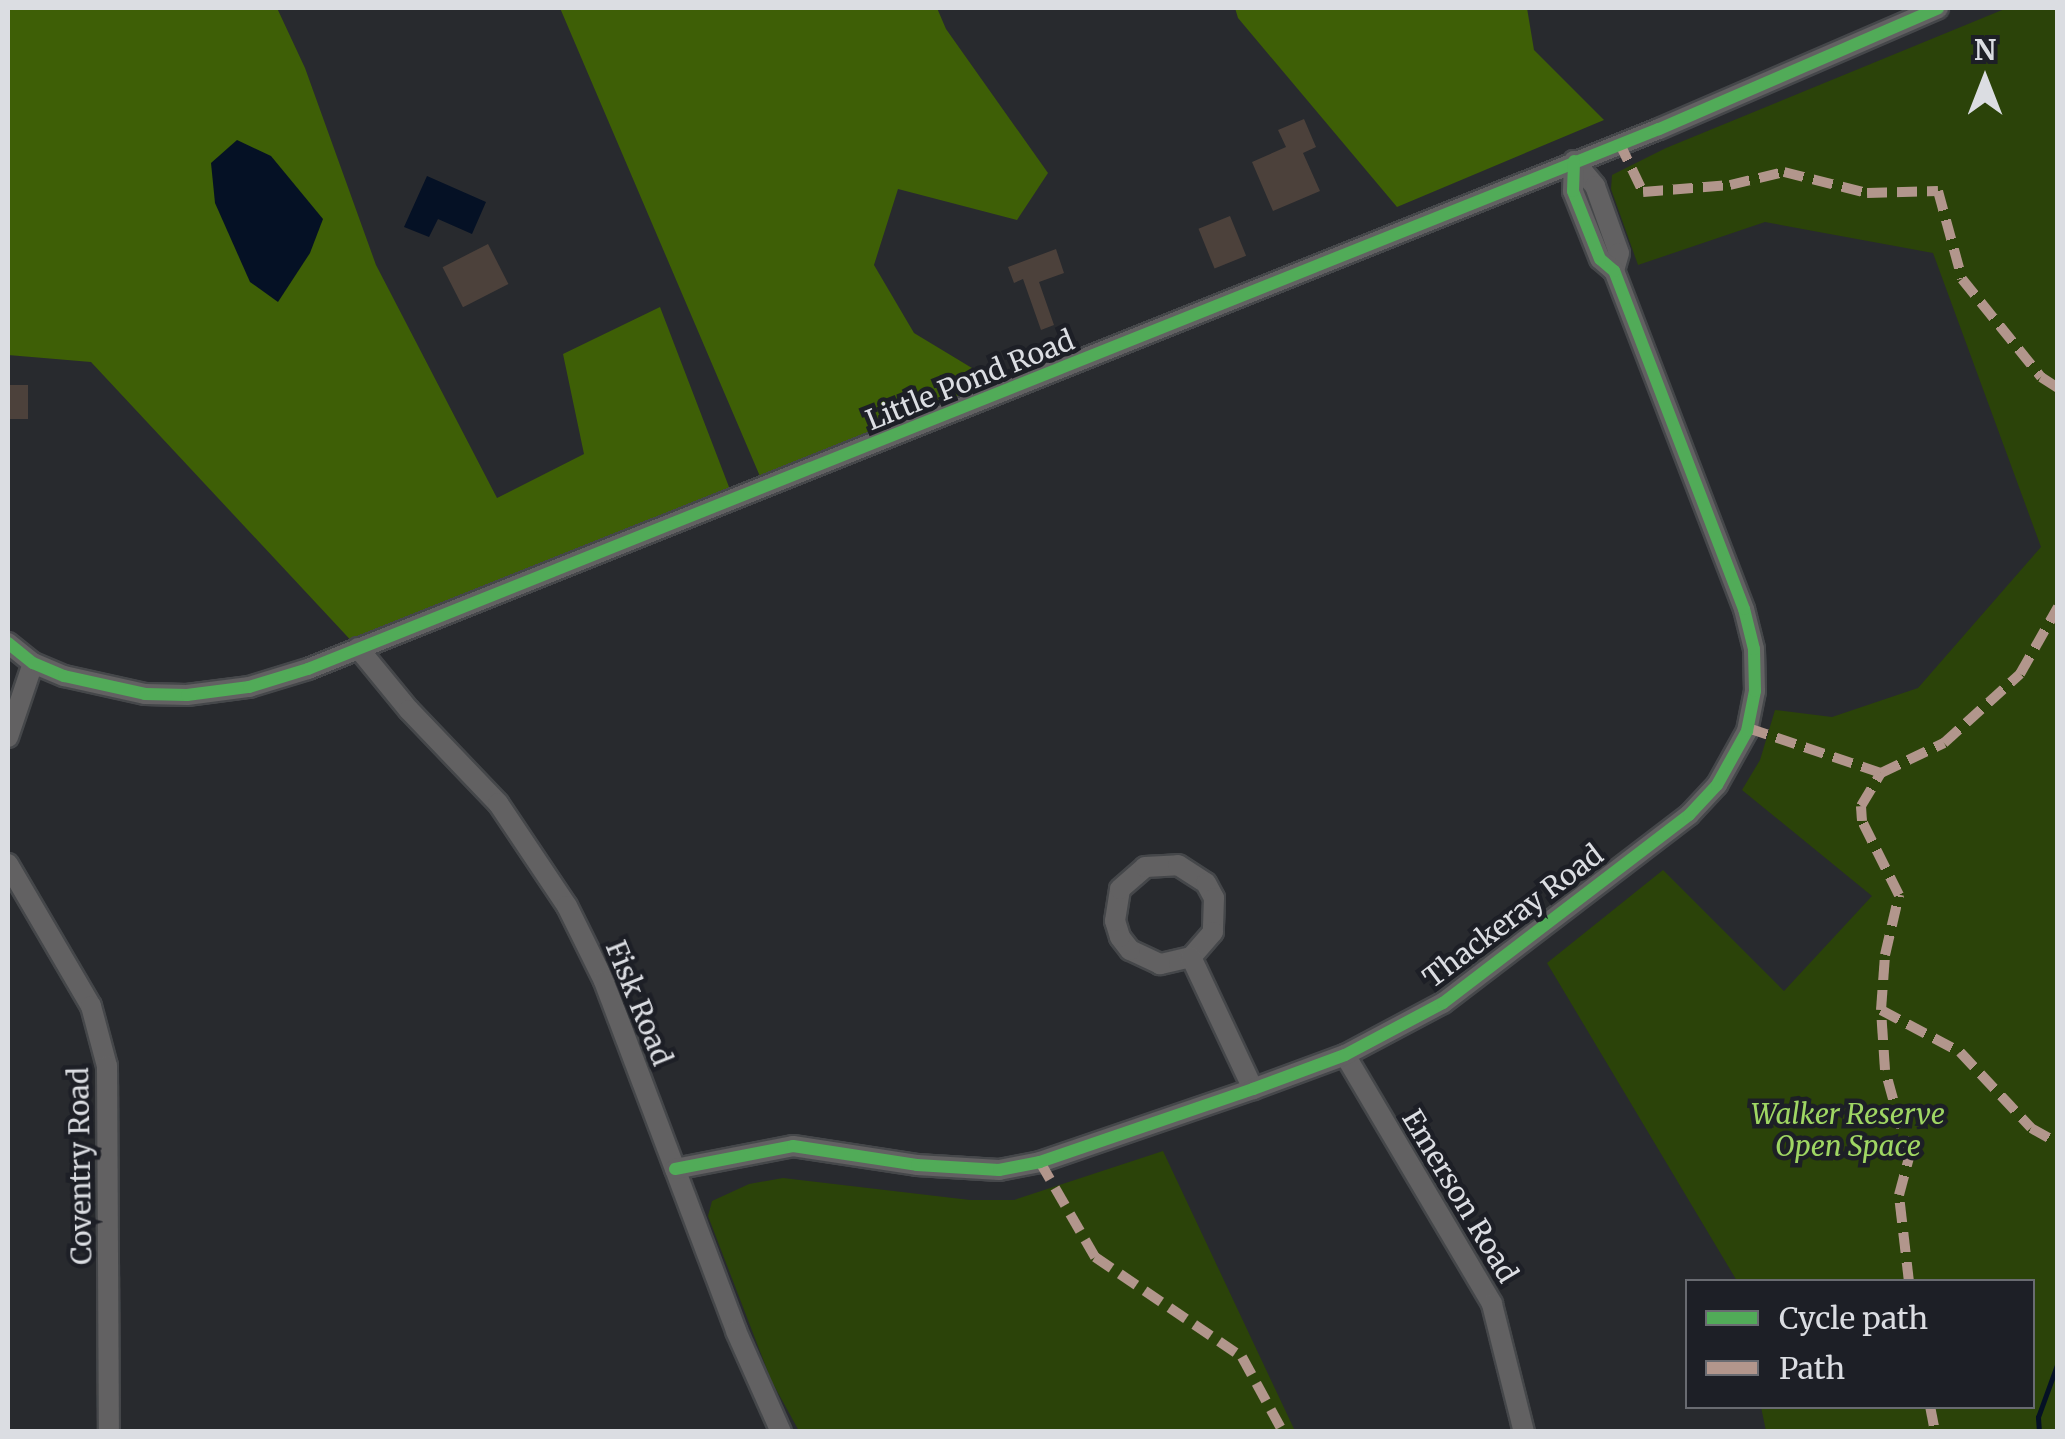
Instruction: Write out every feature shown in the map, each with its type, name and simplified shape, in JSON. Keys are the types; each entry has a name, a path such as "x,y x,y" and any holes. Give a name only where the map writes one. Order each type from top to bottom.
{"street":[{"name":"Little Pond Road","path":"8,643 32,662 104,688 188,695 249,687 358,648 985,401 1938,8"},
{"name":"Thackeray Road","path":"675,1169 793,1146 917,1165 999,1170 1040,1162 1253,1089 1345,1054 1442,1002 1494,968 1689,815 1718,785 1747,731 1755,691 1754,649 1744,609 1614,271 1619,253 1609,224 1595,186 1574,160"},
{"name":"Fisk Road","path":"358,648 409,710 498,802 567,906 604,981 736,1331 781,1432"},
{"path":"8,737 32,662"},
{"name":"Coventry Road","path":"8,864 91,1006 107,1066 109,1432"},
{"path":"1178,864 1206,883 1214,898 1213,932 1192,957 1160,964 1130,950 1120,937 1114,921 1120,889 1145,867 1178,864"},
{"path":"1192,957 1253,1089"},
{"name":"Emerson Road","path":"1345,1054 1492,1304 1524,1432"}],"green space":[{"path":"8,8 277,8 305,68 376,265 497,498 584,454 563,354 660,307 734,500 358,648 91,362 8,355"},
{"path":"560,8 937,8 946,29 1048,173 1017,220 898,189 874,265 914,333 1010,391 765,488"},
{"path":"1235,8 1527,8 1534,50 1604,120 1397,207 1238,18"},
{"name":"Walker Reserve Open Space","path":"2007,8 2058,8 2057,1431 1766,1431 1761,1409 2035,1409 2035,1279 1736,1279 1547,963 1663,870 1784,991 1872,896 1742,790 1760,760 1775,710 1832,717 1918,688 2041,547 1933,253 1765,222 1638,265 1611,189 1612,175 1666,148"},
{"path":"1163,1151 1295,1431 799,1431 771,1380 708,1216 712,1201 749,1184 783,1178 970,1200 1014,1200"}],"water":[{"path":"237,140 271,156 323,219 310,253 278,302 250,282 215,203 211,163"},
{"path":"427,176 486,202 472,234 438,219 429,237 404,227"}],"building":[{"path":"1304,119 1316,147 1303,153 1320,191 1273,211 1252,162 1286,147 1278,130"},
{"path":"1230,216 1246,256 1215,269 1198,229"},
{"path":"488,244 508,284 463,307 443,267"},
{"path":"1056,249 1064,273 1039,282 1054,325 1041,330 1023,279 1014,283 1008,267"},
{"path":"8,385 28,385 28,419 8,419"}],"waterway":[{"path":"2039,1432 2038,1417 2058,1362"}],"marked path":[{"path":"1619,142 1643,192 1730,185 1784,172 1867,193 1938,191 1962,279 2041,377 2058,388"},
{"path":"1909,1279 1899,1195 1909,1157 1885,1070 1881,1010 1885,955 1899,895 1862,821 1861,806 1881,773 1944,743 2020,674 2058,607"},
{"path":"1748,728 1881,773"},
{"path":"1881,1010 1960,1052 2031,1128 2058,1143"},
{"path":"1040,1162 1095,1257 1242,1357 1283,1432"},
{"path":"1931,1409 1935,1432"}],"cycle path":[{"path":"8,643 33,663 64,676 145,694 187,695 249,687 308,669 1659,129 1938,8"},
{"path":"675,1169 793,1146 917,1165 999,1170 1040,1162 1253,1089 1345,1055 1443,1003 1689,815 1717,785 1747,731 1755,691 1754,649 1744,609 1614,271 1600,259 1573,191 1574,161"}]}
